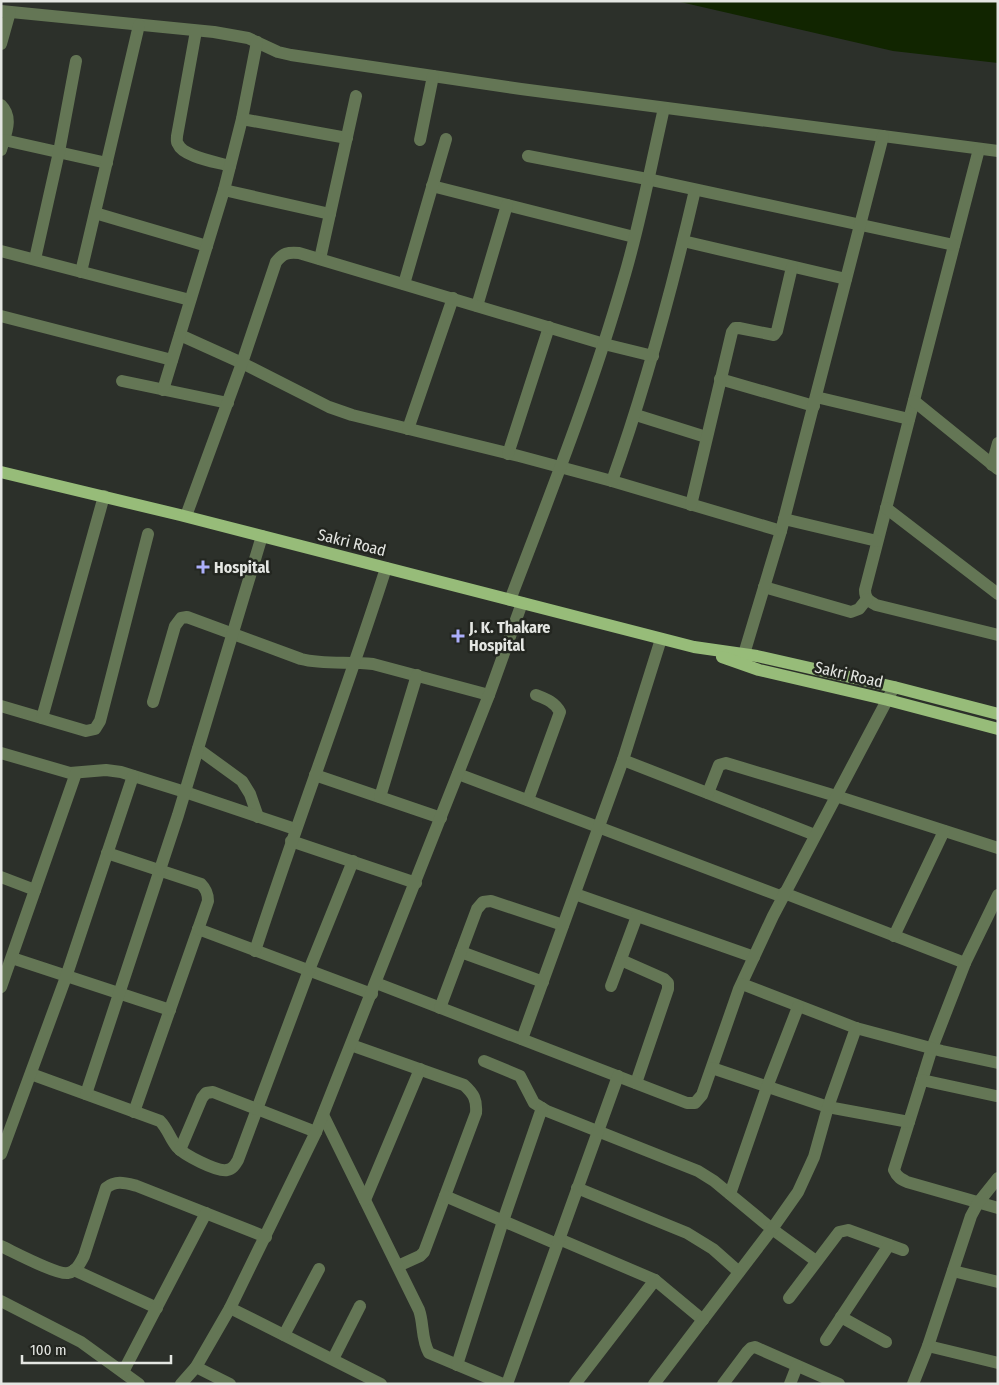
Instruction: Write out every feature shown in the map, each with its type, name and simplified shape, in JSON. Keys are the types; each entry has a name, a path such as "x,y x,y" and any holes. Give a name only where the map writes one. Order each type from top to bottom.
{"main road":[{"name":"Sakri Road","path":"1,472 186,516 661,639 694,647 744,654 894,687 998,714"},
{"name":"Sakri Road","path":"694,647 759,670 888,700 998,729"}],"street":[{"path":"1,44 6,12 196,31 248,38 278,52 292,55 521,90 998,151"},
{"path":"81,272 139,25"},
{"path":"196,31 176,136 178,145 185,152 230,166"},
{"path":"163,390 224,190 242,120 257,42"},
{"path":"35,259 59,152 76,62"},
{"path":"420,140 434,76"},
{"path":"320,259 356,96"},
{"path":"1,105 8,116 8,125 3,145 59,152 107,163"},
{"path":"181,1384 196,1367 230,1308 316,1132 489,695 516,601 624,280 664,108"},
{"path":"242,120 346,138"},
{"path":"744,654 783,525 883,136"},
{"path":"404,284 446,139"},
{"path":"978,149 864,590 867,599 876,605 998,635"},
{"path":"528,156 647,179 954,245"},
{"path":"432,186 634,237"},
{"path":"224,190 330,214"},
{"path":"612,482 636,415 653,356 695,190"},
{"path":"477,306 507,205"},
{"path":"95,214 207,246"},
{"path":"683,241 846,279"},
{"path":"1,251 190,300"},
{"path":"186,516 228,403 276,262 281,255 288,252 299,252 604,344 653,356"},
{"path":"691,505 730,338 735,328 774,335 777,331 792,267"},
{"path":"408,429 453,298"},
{"path":"1,316 172,360"},
{"path":"508,454 549,327"},
{"path":"180,335 339,411 508,454 691,505 783,525 877,541"},
{"path":"720,379 815,402 909,419"},
{"path":"122,381 228,403"},
{"path":"914,401 995,467"},
{"path":"636,415 706,437"},
{"path":"995,467 998,443"},
{"path":"42,718 104,496"},
{"path":"886,508 998,594"},
{"path":"1,706 86,731 95,729 100,721 148,534"},
{"path":"86,1094 185,792 262,536"},
{"path":"255,951 293,835 356,662 386,568"},
{"path":"764,587 851,612 859,609 867,599"},
{"path":"153,702 177,622 182,618 192,618 232,635 314,662 356,662 390,668 489,695"},
{"path":"522,1039 623,760 661,639"},
{"path":"380,797 417,675"},
{"path":"198,930 309,970 440,1008 687,1102 695,1103 702,1096 742,984 754,957 815,835 894,687"},
{"path":"528,800 560,712 558,707 552,702 536,695"},
{"path":"198,749 242,781 250,794 258,816"},
{"path":"1,753 70,773 106,770 185,792 258,816 293,835 353,861 416,883"},
{"path":"623,760 815,835"},
{"path":"708,793 719,765 726,763 998,848"},
{"path":"1,987 76,773"},
{"path":"315,774 441,818"},
{"path":"458,774 965,963"},
{"path":"1,1154 66,977 133,776"},
{"path":"894,936 944,831"},
{"path":"107,853 201,884 205,888 208,901 134,1112"},
{"path":"31,1074 160,1121 180,1150 220,1170 230,1170 238,1160 309,970 353,861"},
{"path":"1,877 35,890"},
{"path":"575,894 754,957"},
{"path":"998,895 965,963 932,1048 894,1170 896,1175 907,1182 978,1204 998,1208"},
{"path":"440,1008 477,909 483,902 491,901 563,925"},
{"path":"611,986 638,916"},
{"path":"461,952 543,982"},
{"path":"12,958 170,1010"},
{"path":"621,960 664,979 668,984 668,989 636,1083"},
{"path":"742,984 856,1028 998,1063"},
{"path":"730,1194 798,1007"},
{"path":"654,1384 798,1192 814,1157 828,1107 856,1028"},
{"path":"352,1045 464,1085 473,1093 477,1103 476,1113 424,1252 420,1256 398,1266"},
{"path":"484,1061 520,1076 534,1103 542,1108 698,1171 714,1181 772,1229 816,1261"},
{"path":"712,1068 828,1107 909,1122"},
{"path":"365,1200 420,1069"},
{"path":"507,1384 618,1076"},
{"path":"922,1080 996,1096"},
{"path":"180,1150 202,1098 206,1093 213,1092 316,1132"},
{"path":"457,1365 503,1221 542,1108"},
{"path":"323,1115 420,1310 424,1344 429,1352 503,1384"},
{"path":"913,1384 928,1346 966,1230 978,1204 998,1178"},
{"path":"1,1246 61,1273 74,1270 80,1265 84,1256 106,1188 112,1183 121,1182 137,1186 266,1237"},
{"path":"578,1188 687,1232 713,1249 739,1272"},
{"path":"445,1196 503,1221 655,1280 703,1320"},
{"path":"123,1372 206,1213"},
{"path":"789,1298 839,1232 843,1230 848,1230 903,1250"},
{"path":"826,1340 889,1245"},
{"path":"284,1335 319,1269"},
{"path":"74,1270 157,1308"},
{"path":"953,1271 998,1282"},
{"path":"575,1384 655,1280"},
{"path":"1,1301 81,1342 139,1384"},
{"path":"333,1359 360,1306"},
{"path":"230,1308 381,1384"},
{"path":"841,1317 886,1342"},
{"path":"928,1346 998,1363"},
{"path":"724,1384 751,1348 760,1348 839,1384"},
{"path":"790,1384 797,1366"},
{"path":"196,1367 230,1384"}],"shaded area":[{"path":"676,1 998,1 998,63 893,51"}],"place":[{"name":"Hospital","path":"203,567"},
{"name":"J. K. Thakare Hospital","path":"458,636"}]}
